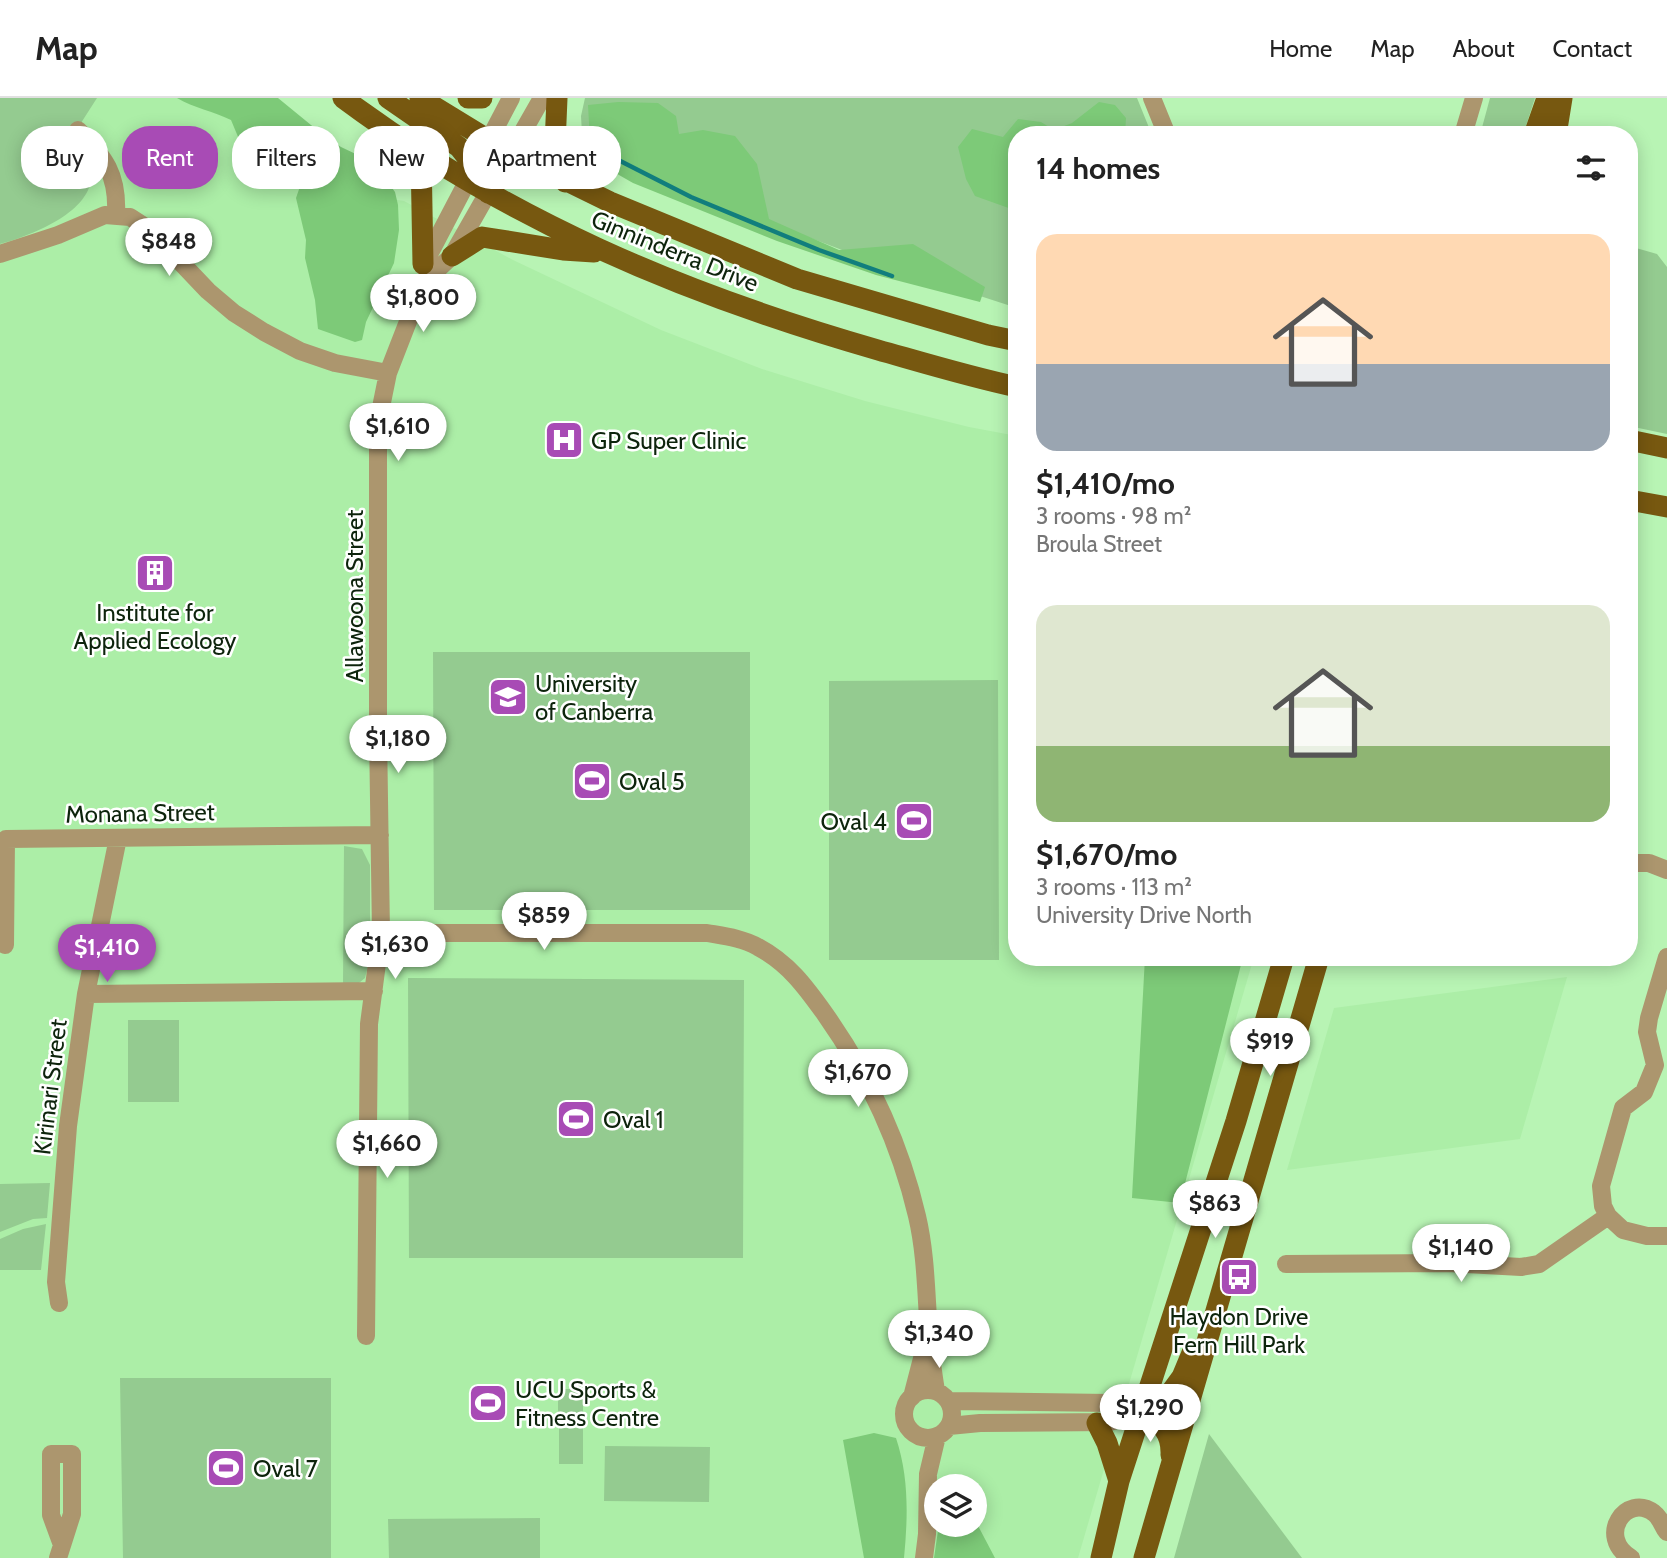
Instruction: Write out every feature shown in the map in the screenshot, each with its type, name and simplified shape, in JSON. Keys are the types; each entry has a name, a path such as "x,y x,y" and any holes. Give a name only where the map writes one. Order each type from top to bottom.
{"main road":[{"name":"Ginninderra Drive","path":"343,98 382,126"},
{"path":"388,98 453,142 463,160"},
{"name":"Ginninderra Drive","path":"420,98 465,126"},
{"path":"468,98 482,98"},
{"path":"556,126 557,98"},
{"path":"1537,126 1546,98"},
{"path":"1557,126 1562,98"},
{"path":"422,189 423,274"},
{"name":"Ginninderra Drive","path":"484,189 603,252 788,324 978,379 1008,385"},
{"name":"Ginninderra Drive","path":"582,189 797,279 1008,339"},
{"path":"452,257 482,237 563,250 603,252"},
{"path":"1638,442 1667,448"},
{"path":"1638,457 1667,462"},
{"path":"1638,502 1667,507"},
{"path":"1101,1558 1119,1481 1236,1121 1281,966"},
{"path":"1144,1558 1316,966"},
{"path":"1141,1412 1163,1403 1182,1377 1195,1345 1203,1314 1224,1285"},
{"path":"1141,1412 1156,1419 1169,1435 1170,1467"},
{"path":"1097,1423 1107,1443 1119,1481"}],"street":[{"name":"Allawoona Street","path":"495,126 510,98"},
{"name":"Allawoona Street","path":"526,126 542,98"},
{"path":"1152,98 1163,126"},
{"path":"1466,126 1474,98"},
{"path":"108,167 117,194 116,214"},
{"name":"Allawoona Street","path":"366,1336 369,1024 381,933 378,422 388,373 423,274 464,189"},
{"name":"Allawoona Street","path":"423,274 452,257 490,189"},
{"path":"0,254 58,235 95,218 116,214 130,217 142,223 208,291 234,313 264,332 300,351 335,363 388,373"},
{"name":"Monana Street","path":"5,945 6,839 380,835"},
{"name":"Kirinari Street","path":"59,1303 56,1282 68,1126 86,994 118,838"},
{"path":"1638,863 1649,863 1667,870"},
{"path":"381,933 707,933 738,938 756,945 800,978 852,1051 891,1132 917,1217 929,1306 929,1333 942,1396 953,1414 943,1431 928,1474"},
{"path":"1667,957 1647,1032 1656,1065 1644,1092 1623,1108 1603,1174 1601,1196 1608,1216 1623,1230 1632,1234 1667,1236"},
{"path":"86,994 374,991"},
{"path":"1286,1264 1448,1263 1530,1266 1539,1264 1608,1216"},
{"path":"912,1397 929,1333"},
{"path":"920,1391 942,1396 1110,1403 1141,1412 1110,1422 1097,1423 980,1423 924,1438 908,1427 904,1414 908,1402 920,1391"},
{"path":"918,1436 928,1474"},
{"path":"1631,1558 1620,1549 1615,1537 1618,1520 1627,1511 1640,1508 1652,1512 1667,1532"},
{"path":"924,1558 928,1537"}],"shaded area":[{"name":"University of Canberra","path":"0,98 260,98 292,126 232,126 232,189 340,189 340,168 354,180 354,189 364,189 372,196 404,201 513,260 661,330 762,369 865,401 1008,434 1008,966 1251,966 1078,1558 0,1558"},
{"path":"0,98 97,98 79,126 21,126 21,189 88,189 75,207 59,219 40,230 0,244"},
{"path":"177,98 278,98 312,126 234,126 231,120"},
{"path":"585,98 1137,98 1148,126 1008,126 1008,305 863,258 621,166 621,126 582,126"},
{"path":"1490,98 1535,98 1526,126 1482,126"},
{"path":"618,102 658,103 676,116 679,134 703,130 735,136 757,164 769,219 839,250 913,244 985,287 980,302 876,275 777,241 633,183 621,176 621,126 589,126 588,105"},
{"path":"1099,102 1115,105 1126,118 1126,126 1064,126"},
{"path":"1018,119 1041,122 1048,126 1012,126"},
{"path":"972,129 1003,137 1008,131 1008,208 975,196 966,179 958,147"},
{"path":"340,146 354,153 354,189 393,189 395,192 399,230 394,263 366,322 362,340 355,342 318,329 315,300 305,258 306,240 296,198 299,189 340,189"},
{"path":"1638,249 1657,254 1667,267 1667,434 1638,428"},
{"name":"Oval 5","path":"433,652 750,652 750,910 434,910"},
{"name":"Oval 4","path":"998,680 999,960 829,960 829,681"},
{"path":"344,846 362,849 370,865 370,958 365,978 354,987 343,984"},
{"path":"1145,966 1241,966 1180,1203 1132,1198"},
{"path":"1567,977 1520,1139 1287,1170 1334,1008"},
{"name":"Oval 1","path":"408,978 744,980 743,1258 409,1258"},
{"path":"128,1020 179,1020 179,1102 128,1102"},
{"path":"50,1183 47,1218 33,1219 0,1232 0,1184"},
{"path":"46,1224 41,1270 0,1270 0,1239 23,1229"},
{"name":"Oval 7","path":"120,1378 331,1378 331,1558 123,1558"},
{"path":"558,1389 583,1389 583,1424 558,1425"},
{"path":"559,1428 583,1428 583,1464 559,1464"},
{"path":"874,1433 896,1438 900,1453 906,1497 904,1558 864,1558 843,1440"},
{"path":"1209,1434 1302,1558 1174,1558"},
{"path":"605,1446 710,1447 709,1502 604,1501"},
{"path":"540,1518 540,1558 389,1558 388,1519"},
{"path":"937,1537 984,1537 995,1558 934,1558"}],"waterway":[{"path":"621,161 691,197 819,250 892,276"}],"place":[{"name":"GP Super Clinic","path":"564,440"},
{"name":"Institute for Applied Ecology","path":"155,573"},
{"name":"University of Canberra","path":"508,697"},
{"name":"Oval 5","path":"592,781"},
{"name":"Oval 4","path":"914,821"},
{"name":"Oval 1","path":"576,1119"},
{"name":"Haydon Drive Fern Hill Park","path":"1239,1277"},
{"name":"UCU Sports & Fitness Centre","path":"488,1403"},
{"name":"Oval 7","path":"226,1468"}]}
